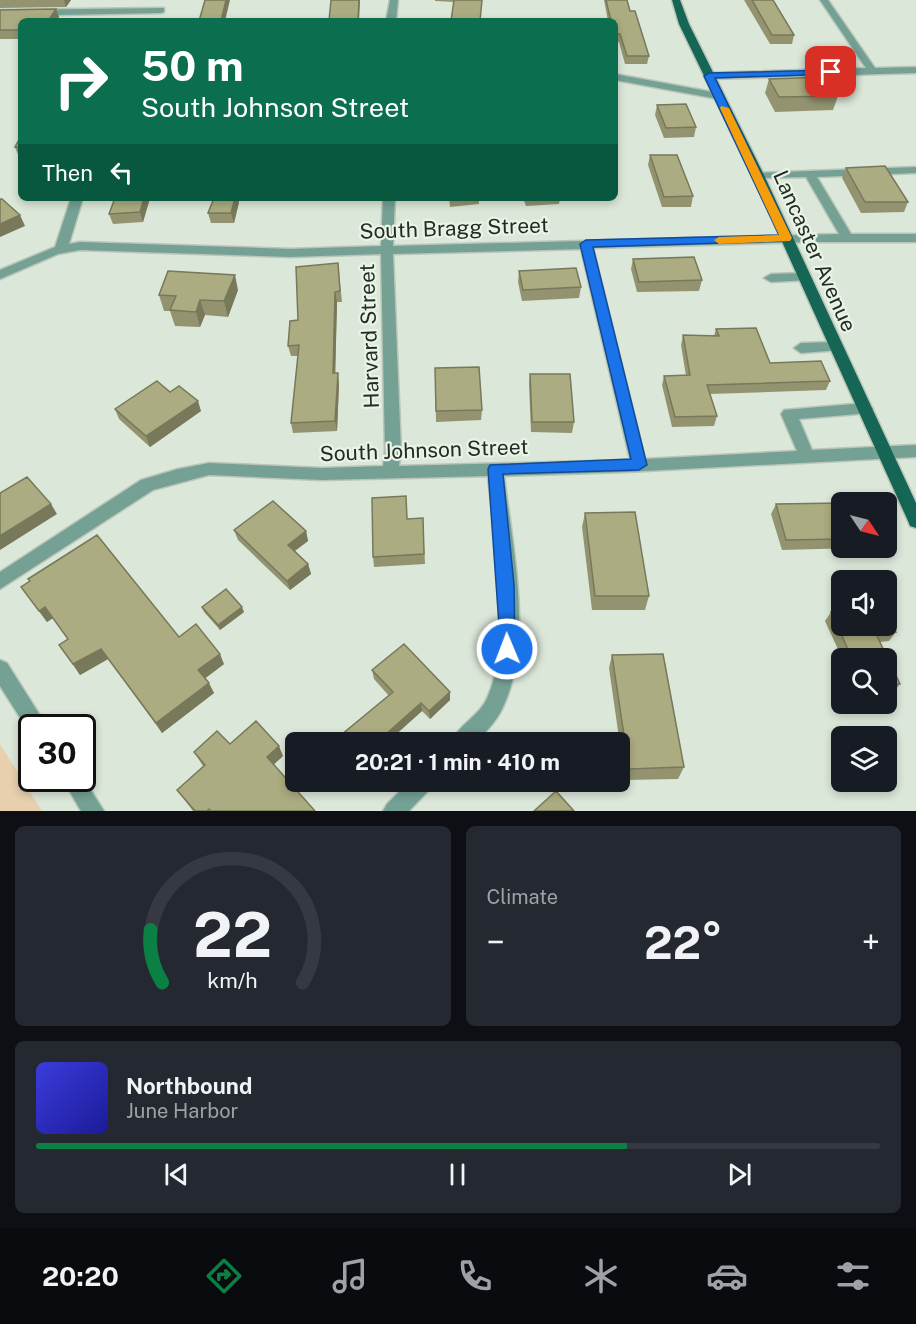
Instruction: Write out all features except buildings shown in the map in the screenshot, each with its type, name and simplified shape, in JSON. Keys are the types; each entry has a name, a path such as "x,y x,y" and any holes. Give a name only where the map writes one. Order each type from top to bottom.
{"main road":[{"name":"Lancaster Avenue","path":"676,0 684,24 758,175 916,521"}],"street":[{"path":"392,18 394,0"},
{"path":"824,0 873,72"},
{"path":"0,13 163,5"},
{"path":"709,76 916,70"},
{"path":"618,78 718,96"},
{"path":"758,175 901,168 916,170"},
{"path":"810,174 847,238"},
{"path":"61,249 76,201"},
{"name":"Harvard Street","path":"389,201 387,250 392,356 393,451 390,472"},
{"name":"South Bragg Street","path":"0,275 61,249 115,245 230,252 387,250 786,238 916,238"},
{"path":"586,244 639,465"},
{"path":"771,278 804,277"},
{"path":"801,348 836,347"},
{"path":"807,456 789,414 865,409"},
{"name":"South Johnson Street","path":"0,581 147,485 178,475 209,469 322,474 639,465 916,451"},
{"path":"469,732 497,698 507,649 506,585 495,469"},
{"path":"0,669 29,714"},
{"path":"81,792 93,811"},
{"path":"394,811 413,792"}],"shaded area":[{"path":"0,744 18,773 18,792 30,792 42,811 0,811"}],"slow traffic":[{"path":"719,240 786,238 725,108"}],"route":[{"path":"507,649 506,585 495,469 639,465 586,244 786,238 709,76 831,72"}]}
